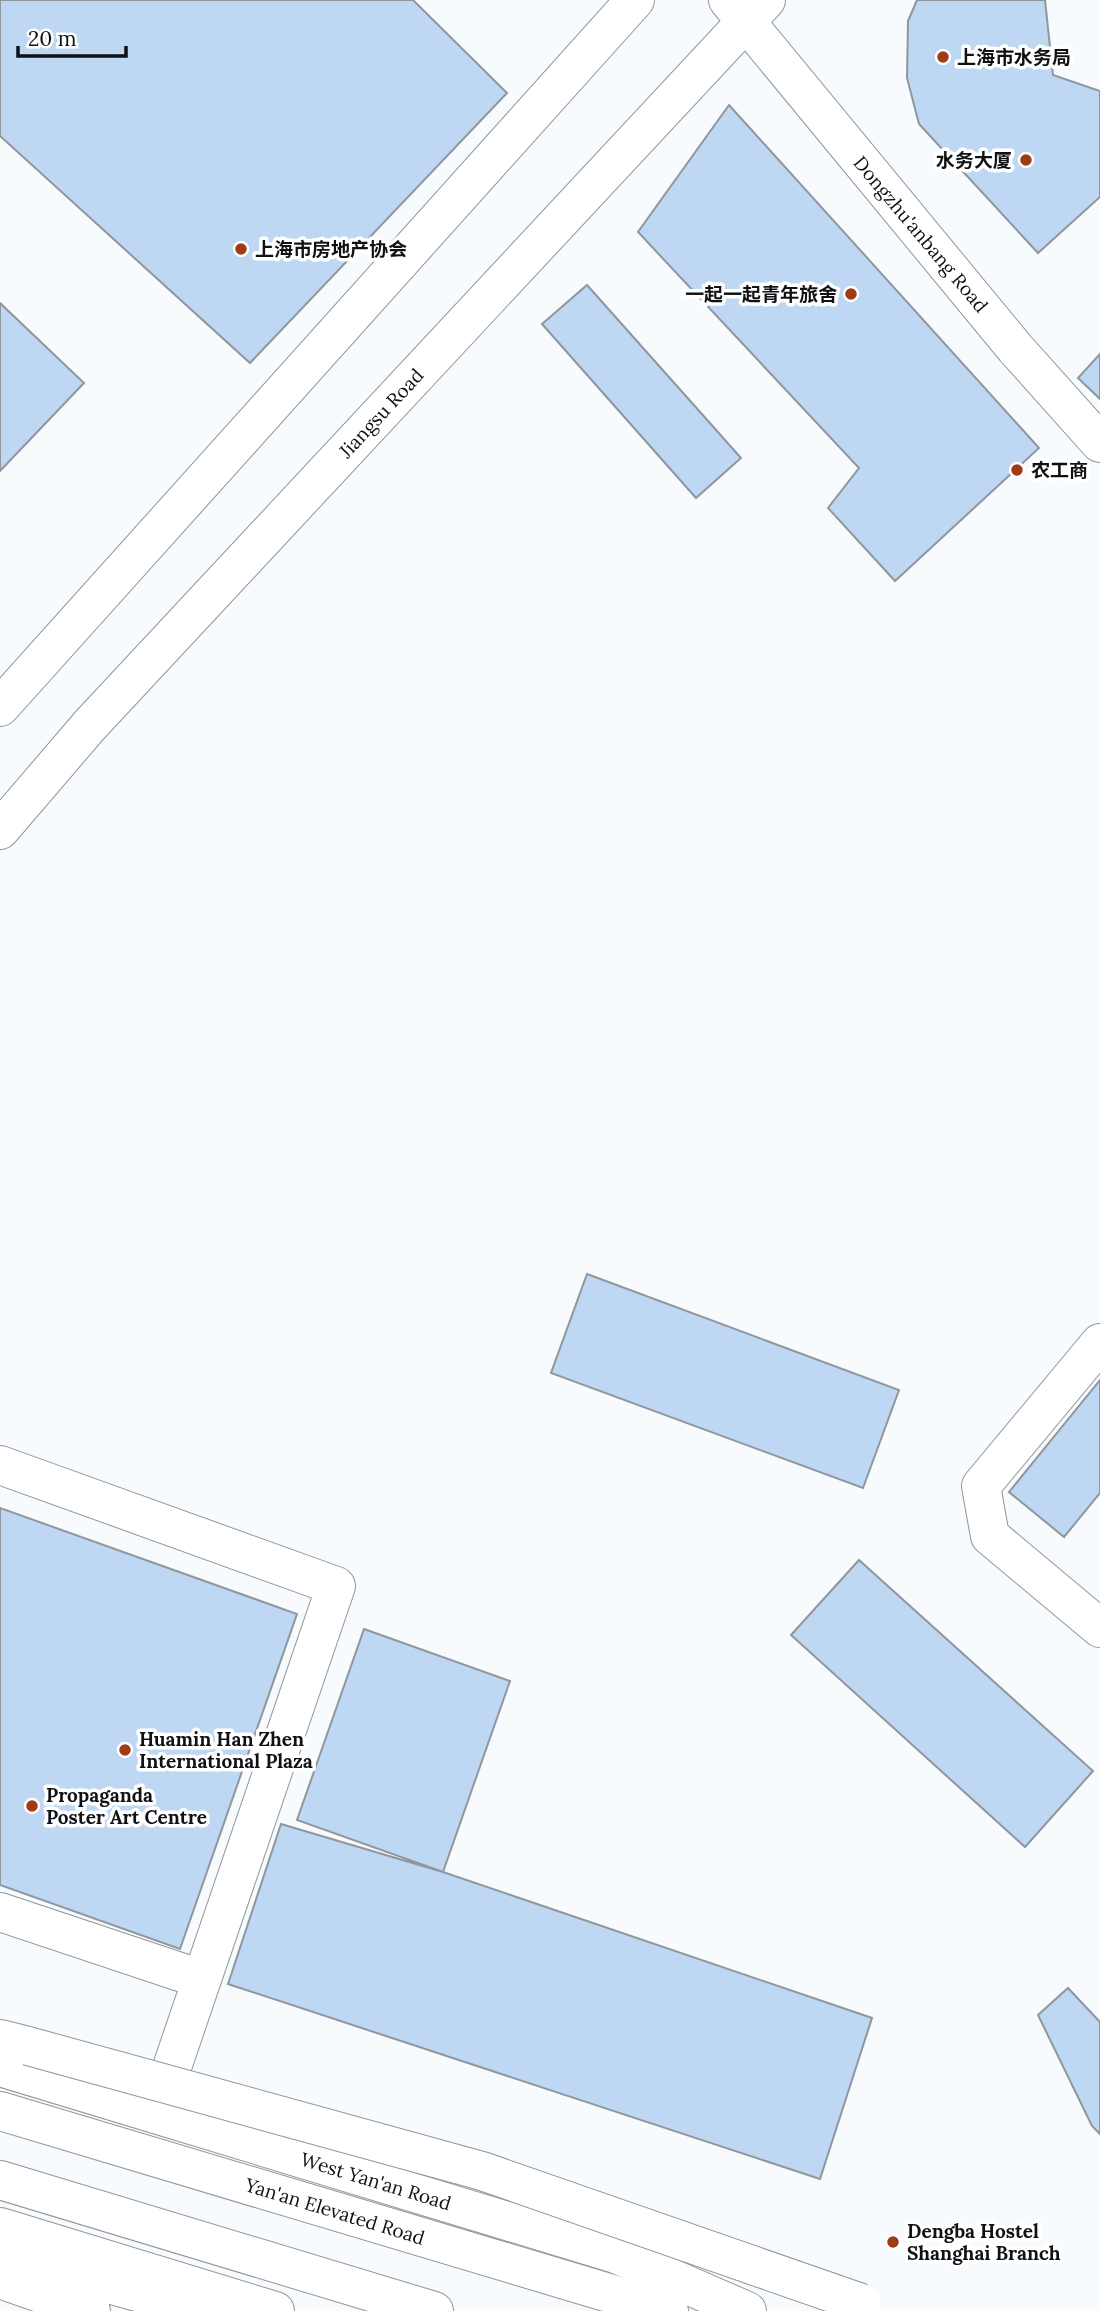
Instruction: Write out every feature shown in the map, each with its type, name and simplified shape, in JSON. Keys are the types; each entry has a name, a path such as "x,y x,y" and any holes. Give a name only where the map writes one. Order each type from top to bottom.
{"main road":[{"path":"0,707 635,0"},
{"name":"Dongzhu'anbang Road","path":"747,7 1016,348 1100,443"},
{"name":"Jiangsu Road","path":"0,830 89,726 747,7"},
{"path":"1100,1343 981,1486 990,1536 1100,1628"},
{"path":"0,1465 336,1586 156,2114"},
{"path":"0,1912 201,1979"},
{"path":"9,2051 482,2171 878,2311"},
{"name":"West Yan'an Road","path":"9,2051 156,2114 616,2254 747,2311"},
{"name":"Yan'an Elevated Road","path":"0,2111 670,2311"},
{"path":"0,2180 434,2311"},
{"path":"0,2227 275,2311"},
{"path":"0,2254 206,2311"},
{"path":"0,2279 91,2311"}],"building":[{"name":"上海市房地产协会","path":"0,0 413,0 507,93 250,363 0,136"},
{"name":"水务大厦","path":"917,0 1045,0 1053,75 1100,91 1100,197 1038,253 919,124 907,78 908,21"},
{"path":"729,105 1039,448 895,581 828,508 859,468 638,232"},
{"path":"587,285 741,458 696,498 542,324"},
{"path":"0,303 84,383 0,471"},
{"path":"1100,354 1100,399 1078,378"},
{"path":"587,1274 899,1390 863,1488 551,1373"},
{"path":"1100,1380 1100,1493 1064,1537 1009,1492"},
{"name":"Huamin Han Zhen International Plaza","path":"0,1508 297,1614 180,1949 0,1885"},
{"path":"859,1560 1093,1771 1025,1847 791,1635"},
{"path":"364,1629 510,1681 443,1872 297,1820"},
{"path":"281,1824 443,1872 872,2018 820,2179 228,1984"},
{"path":"1068,1988 1100,2022 1100,2134 1092,2126 1038,2015"}],"place":[{"name":"上海市水务局","path":"943,57"},
{"name":"水务大厦","path":"1026,160"},
{"name":"上海市房地产协会","path":"241,249"},
{"name":"一起一起青年旅舍","path":"851,294"},
{"name":"农工商","path":"1017,470"},
{"name":"Huamin Han Zhen International Plaza","path":"125,1750"},
{"name":"Propaganda Poster Art Centre","path":"32,1806"},
{"name":"Dengba Hostel Shanghai Branch","path":"893,2242"}]}
